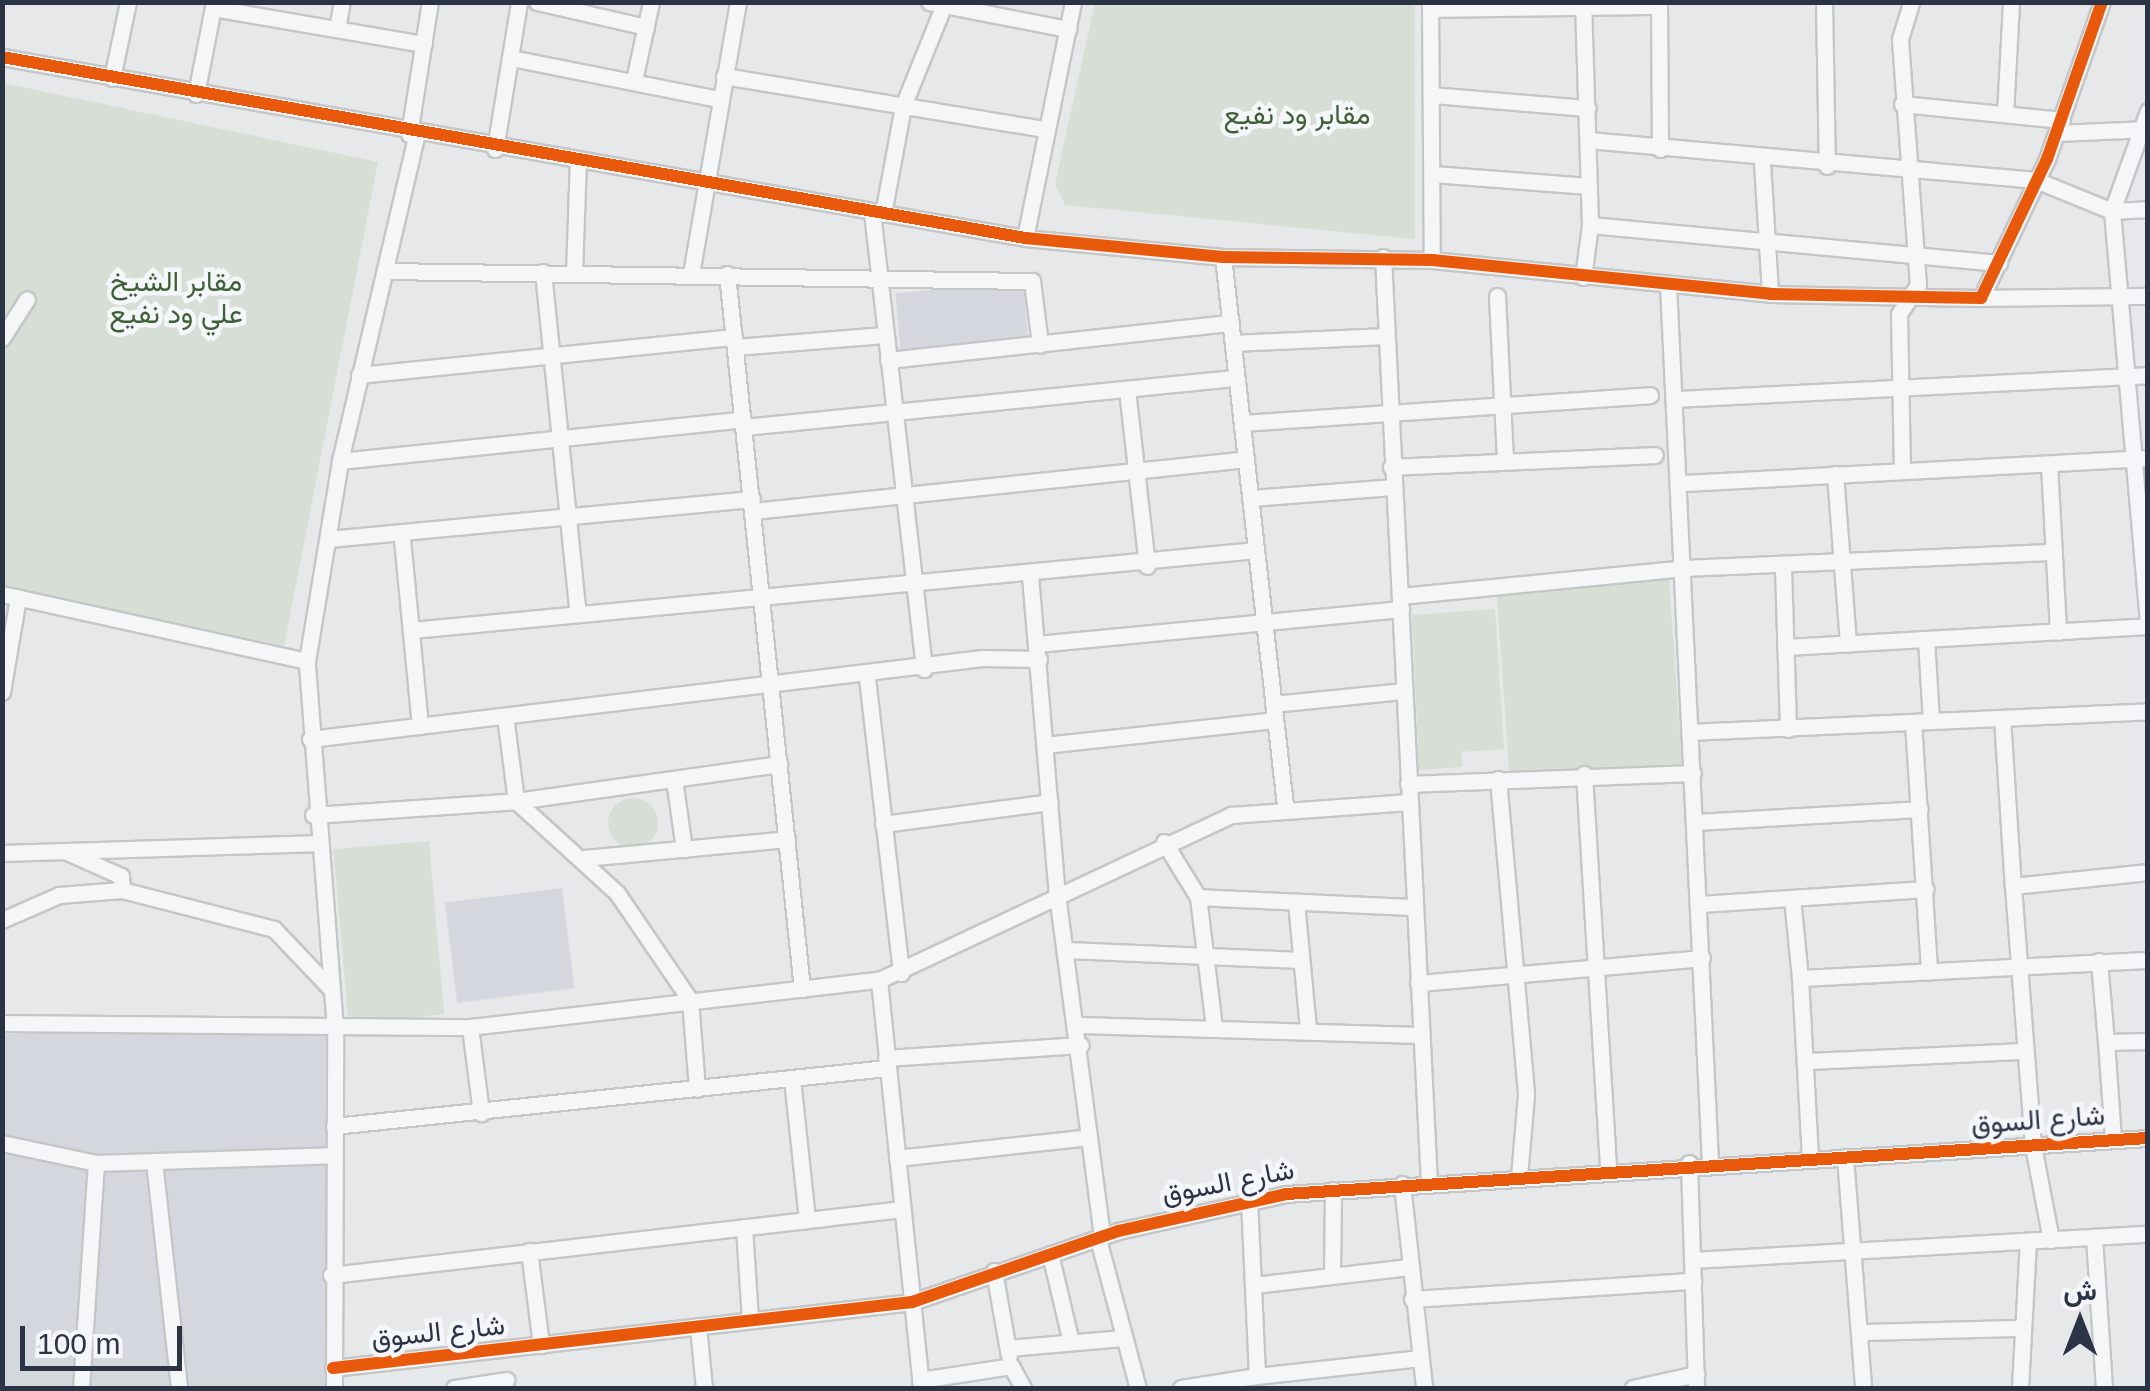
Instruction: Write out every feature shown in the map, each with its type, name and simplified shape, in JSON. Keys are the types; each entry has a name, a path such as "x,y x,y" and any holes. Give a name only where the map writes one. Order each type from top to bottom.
{"street":[{"path":"112,78 128,2"},
{"path":"337,29 342,2"},
{"path":"334,1388 331,1276 335,1029 314,842 307,661 340,461 413,135 430,2"},
{"path":"495,149 519,2"},
{"path":"537,2 646,27"},
{"path":"634,80 651,2"},
{"path":"691,274 704,180 738,2"},
{"path":"1025,238 1044,129 1073,2"},
{"path":"1824,2 1827,166"},
{"path":"1902,470 1899,314 1913,298 1918,252 1904,171 1900,39 1911,2"},
{"path":"2005,114 2011,2"},
{"path":"1981,298 2060,126 2102,2"},
{"path":"924,668 879,275 877,213 904,106 939,3 1068,28"},
{"path":"1432,260 1430,6 1659,4 1660,149"},
{"path":"196,94 214,5 424,44"},
{"path":"1583,5 1590,225 1583,278"},
{"path":"2,57 413,135 704,180 1025,238 1223,257 1432,260 1770,294 1913,298 2148,296"},
{"path":"511,58 720,99"},
{"path":"724,76 1044,129"},
{"path":"1432,95 1586,108"},
{"path":"1902,104 2005,114 2060,126 2144,129"},
{"path":"1785,647 2058,632 2148,623 2142,459 2126,376 2112,211 2148,110"},
{"path":"1588,140 1762,162 2036,180 2112,211 2148,209"},
{"path":"574,273 578,161"},
{"path":"1762,162 1770,294"},
{"path":"1433,174 1589,186"},
{"path":"1590,225 1918,252 1999,263"},
{"path":"1223,257 1285,805"},
{"path":"1383,257 1387,412 1401,603 1429,1182"},
{"path":"385,271 879,275 1032,281 1040,344"},
{"path":"543,272 578,614"},
{"path":"727,274 802,989"},
{"path":"1668,286 1683,483 1710,1162"},
{"path":"1497,296 1504,461"},
{"path":"2,338 27,300"},
{"path":"888,360 1231,323"},
{"path":"359,375 734,342 886,335"},
{"path":"1233,343 1385,336"},
{"path":"1676,398 2148,375"},
{"path":"340,461 1237,378"},
{"path":"1127,390 1147,566"},
{"path":"1242,424 1650,394"},
{"path":"1391,467 1655,455"},
{"path":"328,539 402,539 568,518 902,494 1246,459"},
{"path":"1683,483 2142,459"},
{"path":"2049,464 2058,632"},
{"path":"1835,474 1848,644"},
{"path":"1250,498 1392,487"},
{"path":"402,539 420,726"},
{"path":"412,630 912,583 1147,566 1256,550"},
{"path":"310,739 866,678 1264,620 1686,568 1783,568 2054,552"},
{"path":"1783,568 1788,730"},
{"path":"1030,575 1057,894 1069,950 1081,1045 1100,1238 1138,1388"},
{"path":"3,682 10,595 307,661"},
{"path":"1926,640 1931,721"},
{"path":"866,678 901,973"},
{"path":"1046,746 1404,691"},
{"path":"1690,732 2148,711"},
{"path":"505,716 516,801 584,858 666,954 690,1000 697,1089"},
{"path":"2002,718 2032,1146 2051,1240"},
{"path":"1913,722 1929,971"},
{"path":"313,815 516,801 779,764"},
{"path":"1408,784 1584,774 1692,773"},
{"path":"1584,774 1608,1169"},
{"path":"674,779 684,850"},
{"path":"1498,779 1509,977 1526,1095 1519,1176"},
{"path":"883,824 1050,802"},
{"path":"2,1024 335,1029 470,1026 879,980 901,973 1164,842 1285,805 1409,802"},
{"path":"1696,822 1920,808"},
{"path":"584,858 787,838"},
{"path":"2,854 314,842"},
{"path":"1164,842 1198,897 1214,1028"},
{"path":"66,851 121,876 122,890"},
{"path":"2013,886 2148,872"},
{"path":"1700,904 1926,889"},
{"path":"2,920 60,896 122,890 274,929 331,989"},
{"path":"1198,897 1414,907"},
{"path":"1792,898 1809,1061 1810,1157"},
{"path":"1296,902 1308,1029"},
{"path":"1069,950 1299,960"},
{"path":"1418,983 1594,971 1702,958"},
{"path":"1800,978 2148,960"},
{"path":"2100,961 2113,1139"},
{"path":"879,980 921,1384 1011,1366"},
{"path":"1078,1024 1420,1035"},
{"path":"470,1026 481,1113"},
{"path":"2106,1042 2148,1041"},
{"path":"334,1126 697,1089 887,1063 1081,1045"},
{"path":"1809,1061 2024,1051"},
{"path":"792,1078 807,1220"},
{"path":"896,1158 1089,1137"},
{"name":"شارع السوق","path":"333,1368 506,1352 912,1302 1100,1238 1249,1199 1689,1163 1845,1158 2148,1138"},
{"path":"2,1142 96,1162 332,1155"},
{"path":"1845,1158 1857,1251 1863,1388"},
{"path":"154,1161 179,1388"},
{"path":"82,1388 96,1162"},
{"path":"1633,1388 1696,1381 1689,1163"},
{"path":"1402,1184 1424,1388"},
{"path":"1332,1275 1333,1190"},
{"path":"1249,1199 1257,1376"},
{"path":"331,1276 902,1209"},
{"path":"744,1227 750,1320"},
{"path":"1692,1260 2148,1234"},
{"path":"2094,1237 2104,1388"},
{"path":"2020,1388 2017,1328 2028,1242"},
{"path":"529,1251 540,1345"},
{"path":"1050,1254 1071,1342"},
{"path":"1254,1286 1409,1268"},
{"path":"994,1271 1011,1366 1023,1388"},
{"path":"1412,1299 1693,1281"},
{"path":"698,1326 704,1388"},
{"path":"1860,1332 2017,1328"},
{"path":"1008,1348 1123,1338"},
{"path":"454,1388 506,1384 506,1352"},
{"path":"1181,1388 1420,1358"}],"shaded area":[{"path":"1023,282 1028,340 901,351 895,293"},
{"path":"562,888 574,988 457,1003 445,902"},
{"path":"3,1034 328,1034 328,1388 3,1388"}],"green space":[{"name":"مقابر ود نفيع","path":"1095,3 1415,3 1415,239 1065,205 1055,184"},
{"name":"مقابر الشيخ علي ود نفيع","path":"3,83 378,162 284,646 3,587"},
{"path":"1669,578 1682,764 1509,776 1496,590"},
{"path":"1495,609 1504,749 1461,752 1462,767 1419,770 1412,615"},
{"path":"633,798 651,805 658,823 651,841 633,848 615,841 608,823 615,805"},
{"path":"429,841 444,1014 349,1023 333,849"}],"cycle path":[{"path":"2,57 1025,238 1223,257 1432,260 1770,294 1981,298 2047,159 2102,2"},
{"path":"333,1368 912,1302 1118,1231 1286,1194 2148,1138"}]}
